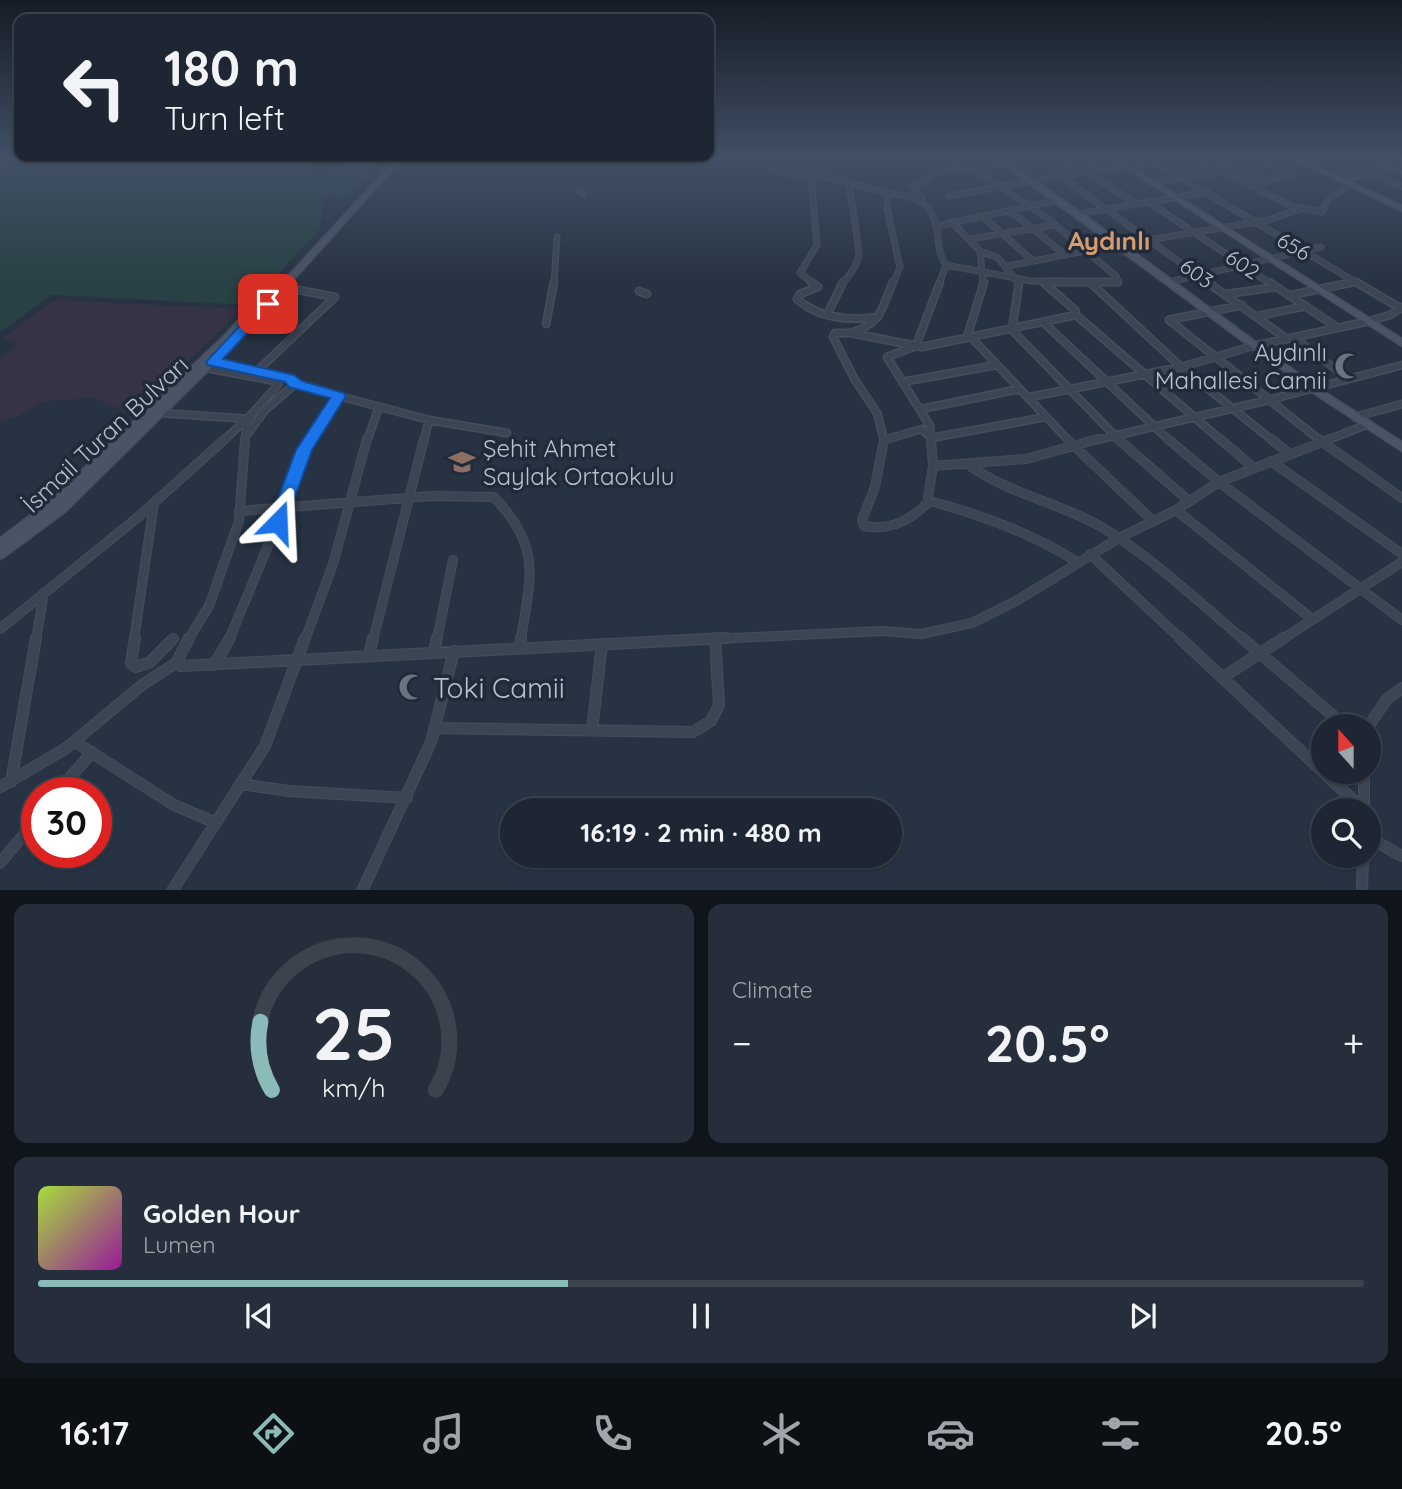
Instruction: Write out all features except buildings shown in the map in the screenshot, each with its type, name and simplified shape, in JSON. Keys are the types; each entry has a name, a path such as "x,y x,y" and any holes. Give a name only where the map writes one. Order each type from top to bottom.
{"main road":[{"path":"343,216 356,201"},
{"path":"343,216 358,201"},
{"path":"1059,201 1312,388 1400,445"},
{"path":"1184,201 1402,343"},
{"path":"1384,201 1402,209"},
{"name":"İsmail Turan Bulvarı","path":"0,544 51,506 205,364 283,287 343,216"},
{"name":"İsmail Turan Bulvarı","path":"0,554 62,508 160,413 343,216"}],"street":[{"path":"813,201 817,245 800,273 818,287 800,294 797,299 807,308 827,315 862,320 878,317"},
{"path":"827,315 842,284 850,276 859,254 851,209 852,201"},
{"path":"851,333 870,327 878,317 900,267 887,208 888,201"},
{"path":"927,201 937,226 940,259 946,265 984,275 1041,282 1118,282 1115,276 1021,201"},
{"path":"937,226 1055,201"},
{"name":"603","path":"1097,201 1349,379"},
{"path":"1132,201 1137,204"},
{"name":"602","path":"1147,201 1338,328"},
{"path":"1077,214 1151,201"},
{"name":"656","path":"1222,201 1254,223 1401,308"},
{"path":"1282,201 1300,209 1322,212 1328,201"},
{"path":"1119,245 1254,223 1300,209"},
{"path":"1009,210 1064,254"},
{"path":"982,216 1032,260"},
{"path":"952,222 980,251 980,266 984,275 981,298 968,324 968,334 1074,446 1153,522"},
{"path":"970,239 1054,225"},
{"path":"547,324 553,298 556,237"},
{"path":"1168,282 1321,247"},
{"path":"980,251 990,252 1008,266 1016,279 1019,290 1012,330"},
{"path":"1008,266 1084,251"},
{"path":"946,265 916,346 887,357 930,426 933,466 930,500 899,526 876,529 864,526 862,520 875,487 884,439 877,414 855,380 833,337 835,333 851,333 916,346 931,346 1076,316"},
{"path":"1041,282 1051,287 1075,310 1076,316 1255,468"},
{"path":"1291,295 1354,282"},
{"path":"1092,284 1181,367 1290,454"},
{"path":"1227,294 1275,286"},
{"path":"245,376 254,371 335,297 283,287"},
{"path":"639,291 647,294"},
{"path":"1242,305 1169,320 1322,442 1402,498"},
{"path":"1258,316 1306,306"},
{"path":"1030,397 1181,367 1254,346 1370,321 1390,315 1401,308"},
{"path":"1044,323 1153,426 1219,482 1402,620"},
{"path":"1012,330 1113,435 1189,501"},
{"path":"205,364 289,378 295,381 294,384"},
{"path":"0,629 154,501 247,419 278,385 275,381 245,376 205,364"},
{"path":"902,382 997,365"},
{"path":"933,466 1026,459 1113,435 1269,400 1402,365"},
{"path":"294,384 429,420 507,433"},
{"path":"248,434 294,384"},
{"path":"921,409 1020,389"},
{"path":"214,665 233,633 304,450 339,396"},
{"path":"1355,417 1402,404"},
{"path":"173,890 265,746 322,597 379,407"},
{"path":"160,413 259,419"},
{"path":"931,438 1046,417"},
{"path":"0,787 75,742 142,685 176,663 209,606 239,522 248,434 247,419"},
{"path":"369,655 429,420"},
{"path":"176,663 180,666 214,665 369,655 882,631 921,634 972,623 1018,600 1119,538 1177,510 1219,482 1366,425"},
{"path":"884,439 922,429 931,438"},
{"path":"1271,461 1402,554"},
{"path":"969,464 987,478 1103,528 1119,538 1150,560 1331,714"},
{"path":"239,511 408,498 485,495 494,497 502,503 531,549 532,563 520,648"},
{"path":"930,500 965,509 1077,562"},
{"path":"154,501 131,663 136,667 146,664 173,639"},
{"path":"1177,510 1312,619"},
{"path":"1090,555 1311,761"},
{"path":"435,652 453,560"},
{"path":"1223,677 1317,618 1359,587 1402,562"},
{"path":"10,782 44,591"},
{"path":"434,728 686,733 706,725 715,715 719,699 715,638"},
{"path":"592,730 602,644"},
{"path":"362,890 407,798 434,728 454,651"},
{"path":"1375,714 1387,699 1402,688"},
{"path":"75,742 174,805 214,822"},
{"path":"71,777 92,752"},
{"path":"240,784 289,791 407,798"},
{"path":"1336,784 1351,798"},
{"path":"0,863 21,838"},
{"path":"1381,844 1402,856"},
{"path":"1362,890 1363,868"}],"shaded area":[{"path":"54,300 241,309 133,415 96,398 44,401 18,416 0,420 0,359 19,342 3,338"}],"green space":[{"path":"0,201 325,201 319,230 249,305 52,295 0,332"}],"place":[{"name":"Aydınlı Mahallesi Camii","path":"1348,366"},
{"name":"Şehit Ahmet Saylak Ortaokulu","path":"462,462"},
{"name":"Toki Camii","path":"412,687"}],"district":[{"name":"Aydınlı","path":"1109,240"}],"route":[{"path":"268,304 213,362 289,378 295,381 294,384 339,396 330,406 304,450 278,522"}]}
